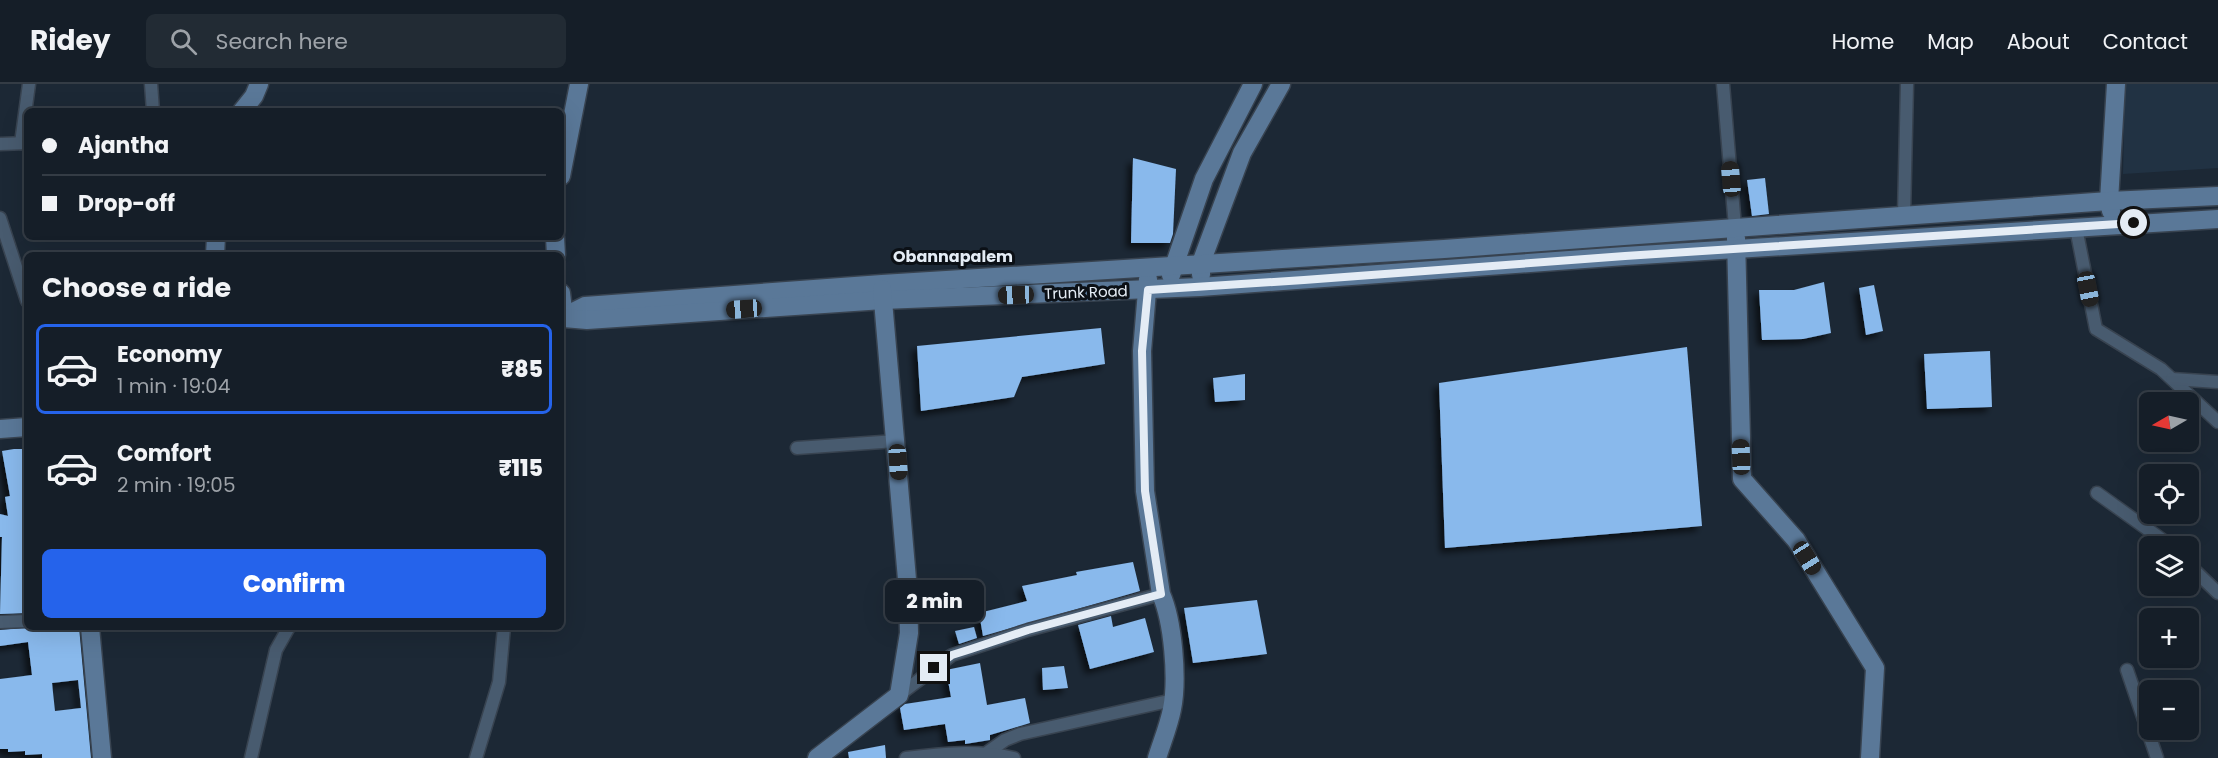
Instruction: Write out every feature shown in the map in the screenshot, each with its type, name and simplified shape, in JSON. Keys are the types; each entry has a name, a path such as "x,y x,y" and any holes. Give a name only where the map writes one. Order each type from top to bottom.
{"main road":[{"path":"244,108 254,96 259,84"},
{"path":"564,161 579,84"},
{"path":"1168,289 1173,266 1204,178 1253,84"},
{"path":"1200,287 1201,263 1242,153 1281,84"},
{"path":"2113,224 2109,201 2116,84"},
{"path":"817,758 899,695 909,633 908,591 883,292 1201,263 1444,249 2109,201 2218,196"},
{"name":"Trunk Road","path":"564,318 587,320 883,292 1168,289 1737,249 2218,219"},
{"path":"1735,227 1742,479 1796,540 1875,668 1870,758"},
{"path":"1149,268 1142,351 1145,491 1161,594 1166,605 1174,666 1172,709 1157,758"},
{"path":"0,429 24,427"},
{"path":"90,630 102,758"}],"street":[{"path":"27,108 29,84"},
{"path":"152,84 153,108"},
{"path":"1723,84 1735,227"},
{"path":"1904,215 1907,84"},
{"path":"0,144 24,143"},
{"path":"0,218 24,292"},
{"path":"2076,228 2096,329 2162,369 2218,422"},
{"path":"2172,379 2218,382"},
{"path":"797,448 896,441"},
{"path":"2097,493 2157,536"},
{"path":"2199,575 2218,593"},
{"path":"899,695 952,655 1028,630 1161,594"},
{"path":"0,622 24,621"},
{"path":"251,758 276,650 287,630"},
{"path":"476,758 499,682 504,630"},
{"path":"2127,670 2157,758"},
{"path":"988,752 1020,734 1173,700"},
{"path":"906,758 988,752 1014,758"}],"shaded area":[{"path":"2125,84 2218,84 2218,168 2123,174"}],"building":[{"path":"1133,158 1176,169 1173,234 1170,243 1131,243"},
{"path":"1765,178 1769,214 1752,216 1747,180"},
{"path":"1824,282 1831,333 1803,339 1762,340 1759,290 1794,290"},
{"path":"1874,285 1883,331 1866,335 1859,288"},
{"path":"1101,328 1105,364 1022,377 1014,397 921,411 917,346"},
{"path":"1687,347 1702,526 1445,548 1439,383"},
{"path":"1990,351 1992,407 1927,409 1924,354"},
{"path":"1245,374 1245,400 1215,402 1213,378"},
{"path":"24,449 24,613 0,614 2,537 0,537 0,514 8,516 5,497 10,496 2,451"},
{"path":"1133,562 1140,591 983,636 979,613 1027,601 1022,586 1077,575 1076,572"},
{"path":"1257,600 1267,654 1193,663 1184,608"},
{"path":"1111,616 1113,627 1145,618 1154,652 1090,669 1078,625"},
{"path":"974,627 977,638 959,644 955,631"},
{"path":"24,628 24,630 33,631 79,630 91,758 42,758 42,754 25,755 25,751 8,752 8,749 0,749 0,679 32,675 28,642 0,646 0,630","holes":["78,680 81,708 55,711 52,683"]},
{"path":"980,663 987,705 1025,698 1030,723 990,735 990,740 965,744 965,740 948,742 945,724 904,730 900,708 905,704 951,697 946,670"},
{"path":"1064,666 1068,688 1043,690 1042,668"},
{"path":"885,745 886,758 849,758 848,752"}],"district":[{"name":"Obannapalem","path":"953,256"}],"route":[{"path":"934,668 952,655 1028,630 1161,594 1145,491 1142,351 1148,290 2134,223"}]}
